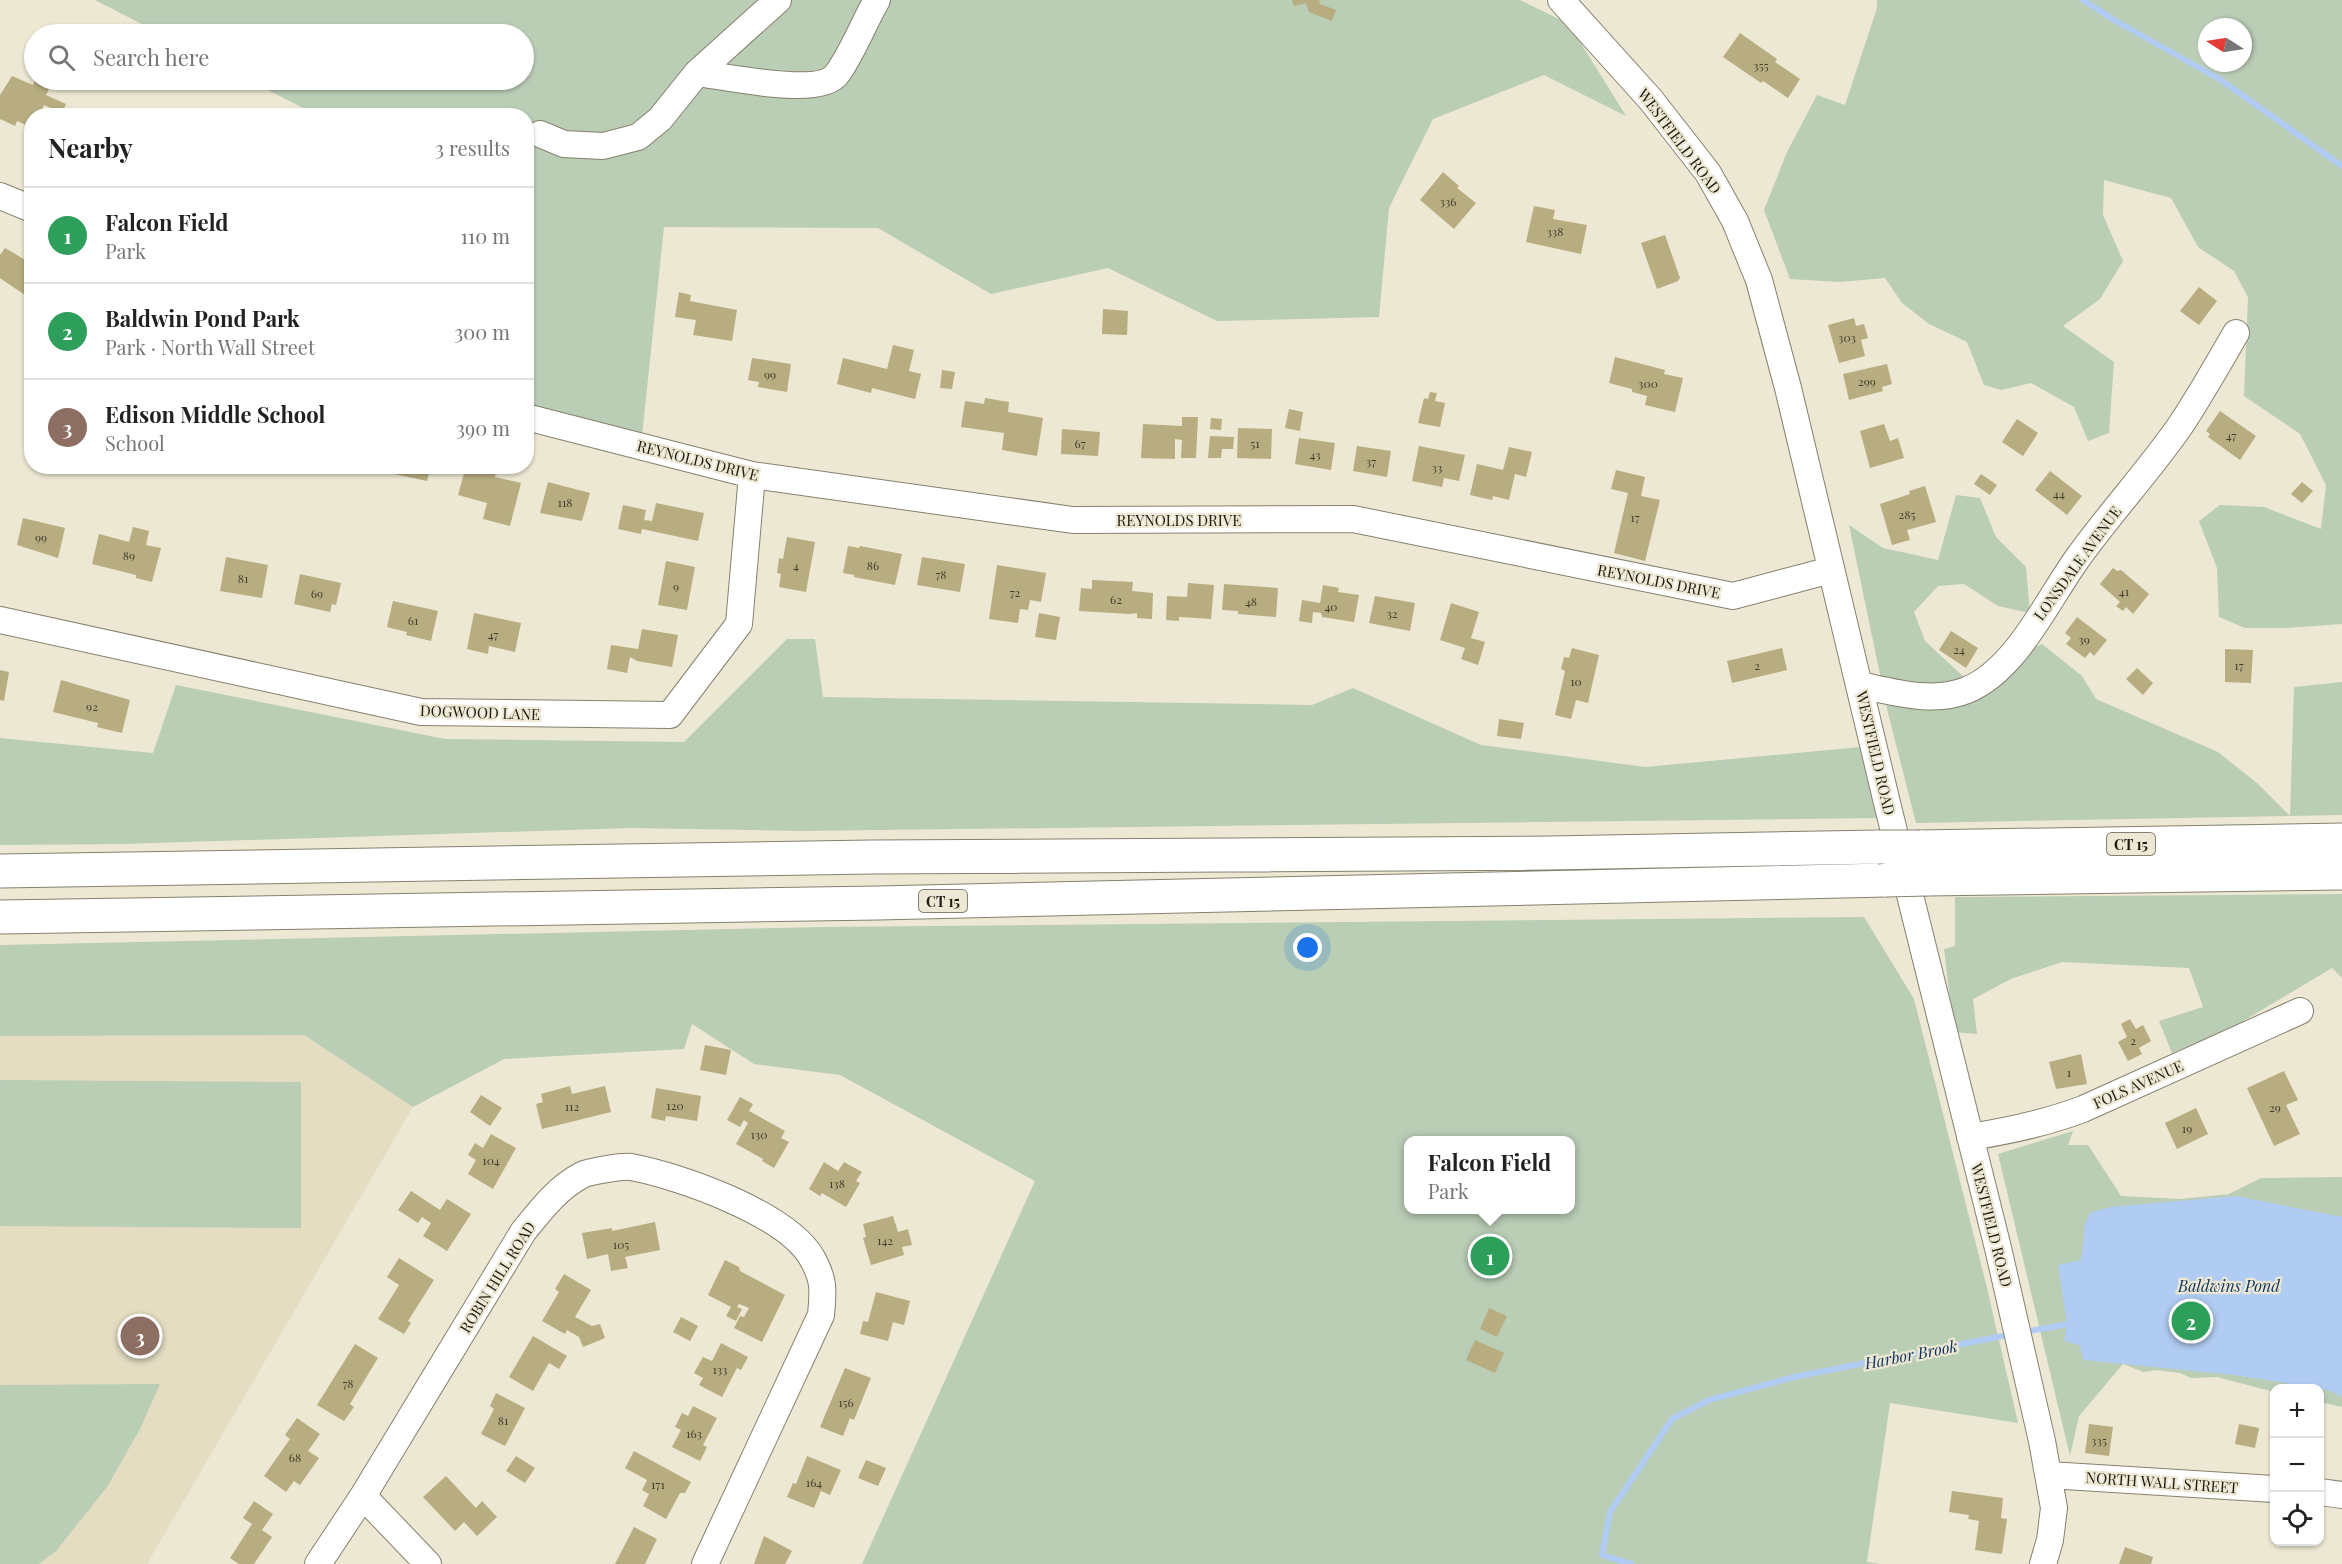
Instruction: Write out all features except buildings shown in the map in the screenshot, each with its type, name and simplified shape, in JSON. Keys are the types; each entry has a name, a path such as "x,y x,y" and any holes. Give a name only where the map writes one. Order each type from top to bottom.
{"highway":[{"name":"CT 15","path":"0,871 883,857 1551,853 2342,840"},
{"name":"CT 15","path":"0,917 878,903 1928,879 2342,873"}],"street":[{"path":"540,134 564,144 603,146 638,138 660,119 697,73 778,0"},
{"path":"697,73 787,85 817,85 836,76 877,0"},
{"name":"WESTFIELD ROAD","path":"1561,0 1679,134 1714,183 1735,221 1759,280 1774,333 1970,1137 2049,1475 2054,1508 2053,1524 2043,1564"},
{"path":"0,196 24,206"},
{"name":"LONSDALE AVENUE","path":"1860,685 1937,697 1952,696 1969,690 1999,670 2076,561 2178,428 2236,333"},
{"name":"REYNOLDS DRIVE","path":"534,419 752,475 1074,520 1353,519 1733,596 1831,570"},
{"name":"DOGWOOD LANE","path":"0,620 422,712 670,715 739,624 752,475"},
{"name":"FOLS AVENUE","path":"1970,1137 2021,1129 2073,1113 2300,1011"},
{"name":"ROBIN HILL ROAD","path":"318,1564 363,1496 523,1232 554,1195 583,1174 629,1167 676,1179 732,1200 787,1231 811,1257 824,1285 821,1315 705,1564"},
{"name":"NORTH WALL STREET","path":"2049,1475 2270,1489"},
{"path":"2324,1492 2342,1494"},
{"path":"363,1496 428,1564"}],"shaded area":[{"path":"304,1035 413,1107 147,1564 0,1564 0,1036"}],"green space":[{"path":"95,0 1520,0 1569,24 1626,116 1544,75 1433,119 1389,208 1379,317 1217,321 1108,268 991,294 878,228 664,227 640,455 534,429 534,108 303,108 268,90 534,90 534,24 142,24"},
{"path":"1877,0 2342,0 2342,624 2245,628 2219,617 2217,568 2199,521 2220,505 2264,507 2321,529 2326,485 2300,434 2244,396 2248,297 2234,271 2198,247 2171,198 2104,180 2103,215 2123,261 2100,299 2063,326 2114,362 2109,433 2088,441 2074,407 2031,383 2001,390 1984,385 1967,342 1929,324 1902,303 1885,278 1840,282 1790,279 1764,210 1787,152 1817,95 1845,105 1877,8"},
{"path":"1956,495 1980,498 1996,537 2026,567 2030,613 1998,606 1964,584 1938,586 1914,612 1925,641 1966,679 2042,644 2082,676 2096,699 2218,752 2257,783 2290,816 1916,823 1888,713 1849,525 1883,548 1938,560"},
{"path":"787,639 815,639 823,697 1312,705 1353,688 1481,745 1645,767 1861,747 1877,818 799,831 632,828 124,844 0,845 0,738 153,753 176,685 445,739 684,742"},
{"path":"2342,682 2342,815 2290,816 2294,687"},
{"path":"2342,894 2342,978 2332,968 2228,1030 2172,1053 2159,1021 2203,1007 2189,968 2062,962 2011,979 1973,999 1977,1034 1954,1032 1944,949 1955,946 1955,897"},
{"path":"1864,917 1914,999 1987,1288 2018,1423 1890,1403 1867,1562 1881,1564 862,1564 1035,1181 840,1075 754,1064 692,1024 684,1049 504,1059 413,1107 304,1035 0,1036 0,945 823,927"},
{"path":"0,1080 301,1082 301,1228 0,1226"},
{"name":"Baldwins Pond","path":"2073,1131 2068,1145 2088,1145 2121,1196 2180,1199 2229,1194 2261,1178 2342,1177 2342,1407 2324,1403 2324,1384 2270,1384 2270,1391 2217,1377 2191,1378 2180,1373 2157,1370 2143,1372 2123,1364 2079,1416 2070,1456 1998,1154"},
{"path":"160,1384 140,1429 107,1487 56,1551 39,1564 0,1564 0,1385"}],"water":[{"name":"Baldwins Pond","path":"2236,1196 2342,1217 2342,1397 2324,1389 2324,1384 2290,1384 2234,1375 2084,1360 2079,1345 2064,1341 2067,1324 2058,1265 2081,1260 2085,1224 2090,1213 2110,1207"}],"waterway":[{"path":"2083,0 2221,80 2342,166"},
{"name":"Harbor Brook","path":"2023,1332 2075,1323"},
{"name":"Harbor Brook","path":"1632,1564 1602,1555 1610,1512 1672,1419 1709,1400 1794,1377 2013,1334"}],"place":[{"name":"Falcon Field","path":"1490,1256"},
{"name":"Baldwin Pond Park","path":"2191,1321"},
{"name":"Edison Middle School","path":"140,1336"}]}
